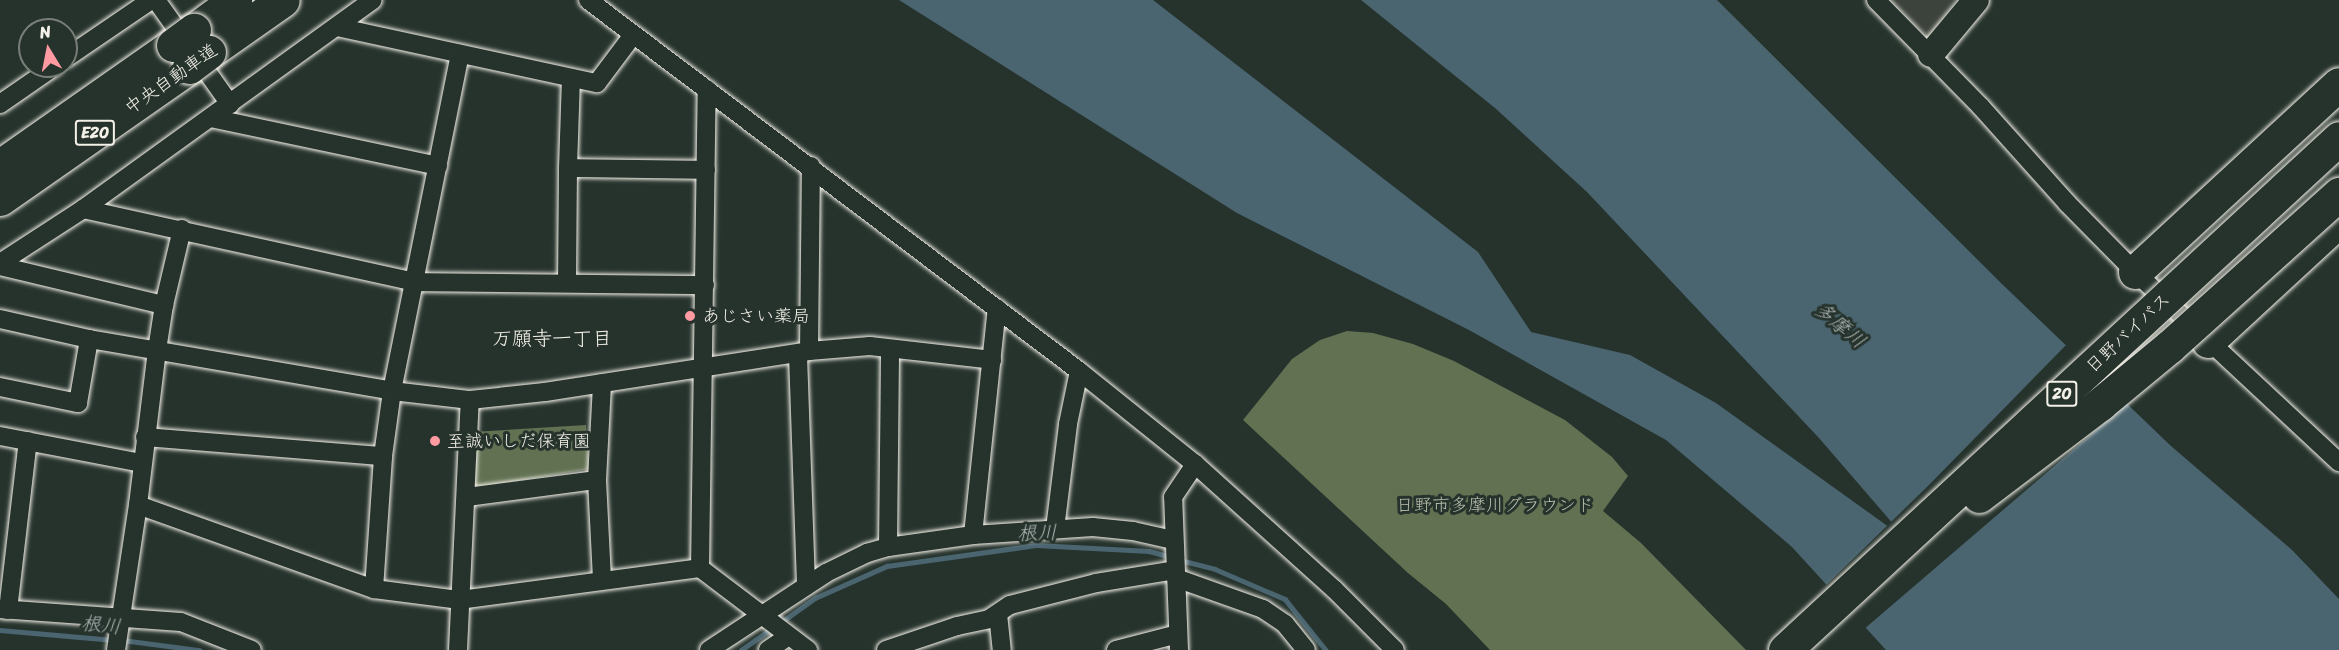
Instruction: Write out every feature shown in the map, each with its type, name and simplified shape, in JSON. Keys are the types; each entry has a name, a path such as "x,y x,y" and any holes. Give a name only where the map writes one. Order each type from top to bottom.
{"highway":[{"name":"中央自動車道","path":"0,199 191,49 236,0"},
{"name":"中央自動車道","path":"0,166 191,49 283,0"},
{"path":"2135,272 2339,84"},
{"path":"1972,490 2065,371 2197,242 2334,126"},
{"name":"日野バイパス","path":"1785,650 2169,323 2339,163"},
{"path":"1972,490 2160,354 2339,194"},
{"path":"2208,341 2339,220"},
{"name":"日野バイパス","path":"1816,650 1972,490"}],"street":[{"path":"78,50 151,0"},
{"path":"156,0 230,104"},
{"path":"0,265 211,118 373,0"},
{"path":"588,0 1080,371 1195,464 1334,589 1395,650"},
{"path":"1876,0 1930,54 2135,272 2339,462"},
{"path":"1930,54 1976,0"},
{"path":"337,27 597,82 633,35"},
{"path":"374,589 383,456 393,392 460,54"},
{"path":"0,104 38,78"},
{"path":"567,283 571,78"},
{"path":"700,568 706,90"},
{"path":"211,118 438,166"},
{"path":"806,585 803,353 810,166"},
{"path":"568,168 705,170"},
{"path":"83,208 414,282 705,285"},
{"path":"117,649 157,350 164,305 182,229"},
{"path":"0,265 164,305"},
{"path":"973,535 998,308"},
{"path":"0,319 89,339 393,392 470,400 602,384 803,353 870,346 992,360"},
{"path":"0,387 78,403 89,339"},
{"path":"888,547 890,349"},
{"path":"1055,529 1068,424 1080,371"},
{"path":"602,384 597,480 602,579"},
{"path":"458,650 470,400"},
{"path":"0,436 141,463"},
{"path":"145,437 383,456"},
{"path":"28,441 4,610 122,621 181,622 252,650"},
{"path":"1116,650 1178,642 1173,497 1195,464"},
{"path":"467,497 597,480"},
{"path":"138,505 374,589 460,600 602,579 700,568 808,650"},
{"path":"709,650 765,617 806,585 846,562 888,547 973,535 1055,529 1116,528 1173,542"},
{"path":"886,650 998,614 1010,605 1096,583 1175,571 1263,609 1285,624 1306,650"},
{"path":"998,614 1002,650"},
{"path":"768,650 786,634"}],"shaded area":[{"path":"1891,0 1956,0 1931,34 1924,33"}],"green space":[{"name":"日野市多摩川グラウンド","path":"1347,331 1373,333 1413,344 1454,361 1565,420 1612,457 1628,476 1603,511 1641,543 1746,650 1490,650 1446,604 1408,573 1243,420 1292,359 1320,340"},
{"path":"586,425 589,469 472,488 472,432"}],"water":[{"name":"多摩川","path":"899,0 1153,0 1478,252 1531,332 1630,355 1716,403 1907,540 1819,438 1587,192 1495,108 1361,0 1717,0 2002,284 2171,446 2292,550 2339,599 2339,650 1886,650 1792,547 1666,440 1469,330 1237,213"}],"pier":[{"path":"2068,343 2129,402 1863,630 1824,587 1929,485"}],"waterway":[{"name":"根川","path":"780,623 815,598 887,566 1036,545 1149,551 1172,557"},
{"name":"根川","path":"1180,560 1215,569 1285,599 1326,650"},
{"name":"根川","path":"741,650 771,629"},
{"name":"根川","path":"0,630 114,640"},
{"name":"根川","path":"122,640 199,650"}],"place":[{"name":"あじさい薬局","path":"690,316"},
{"name":"至誠いしだ保育園","path":"435,441"}],"district":[{"name":"万願寺一丁目","path":"552,338"}]}
